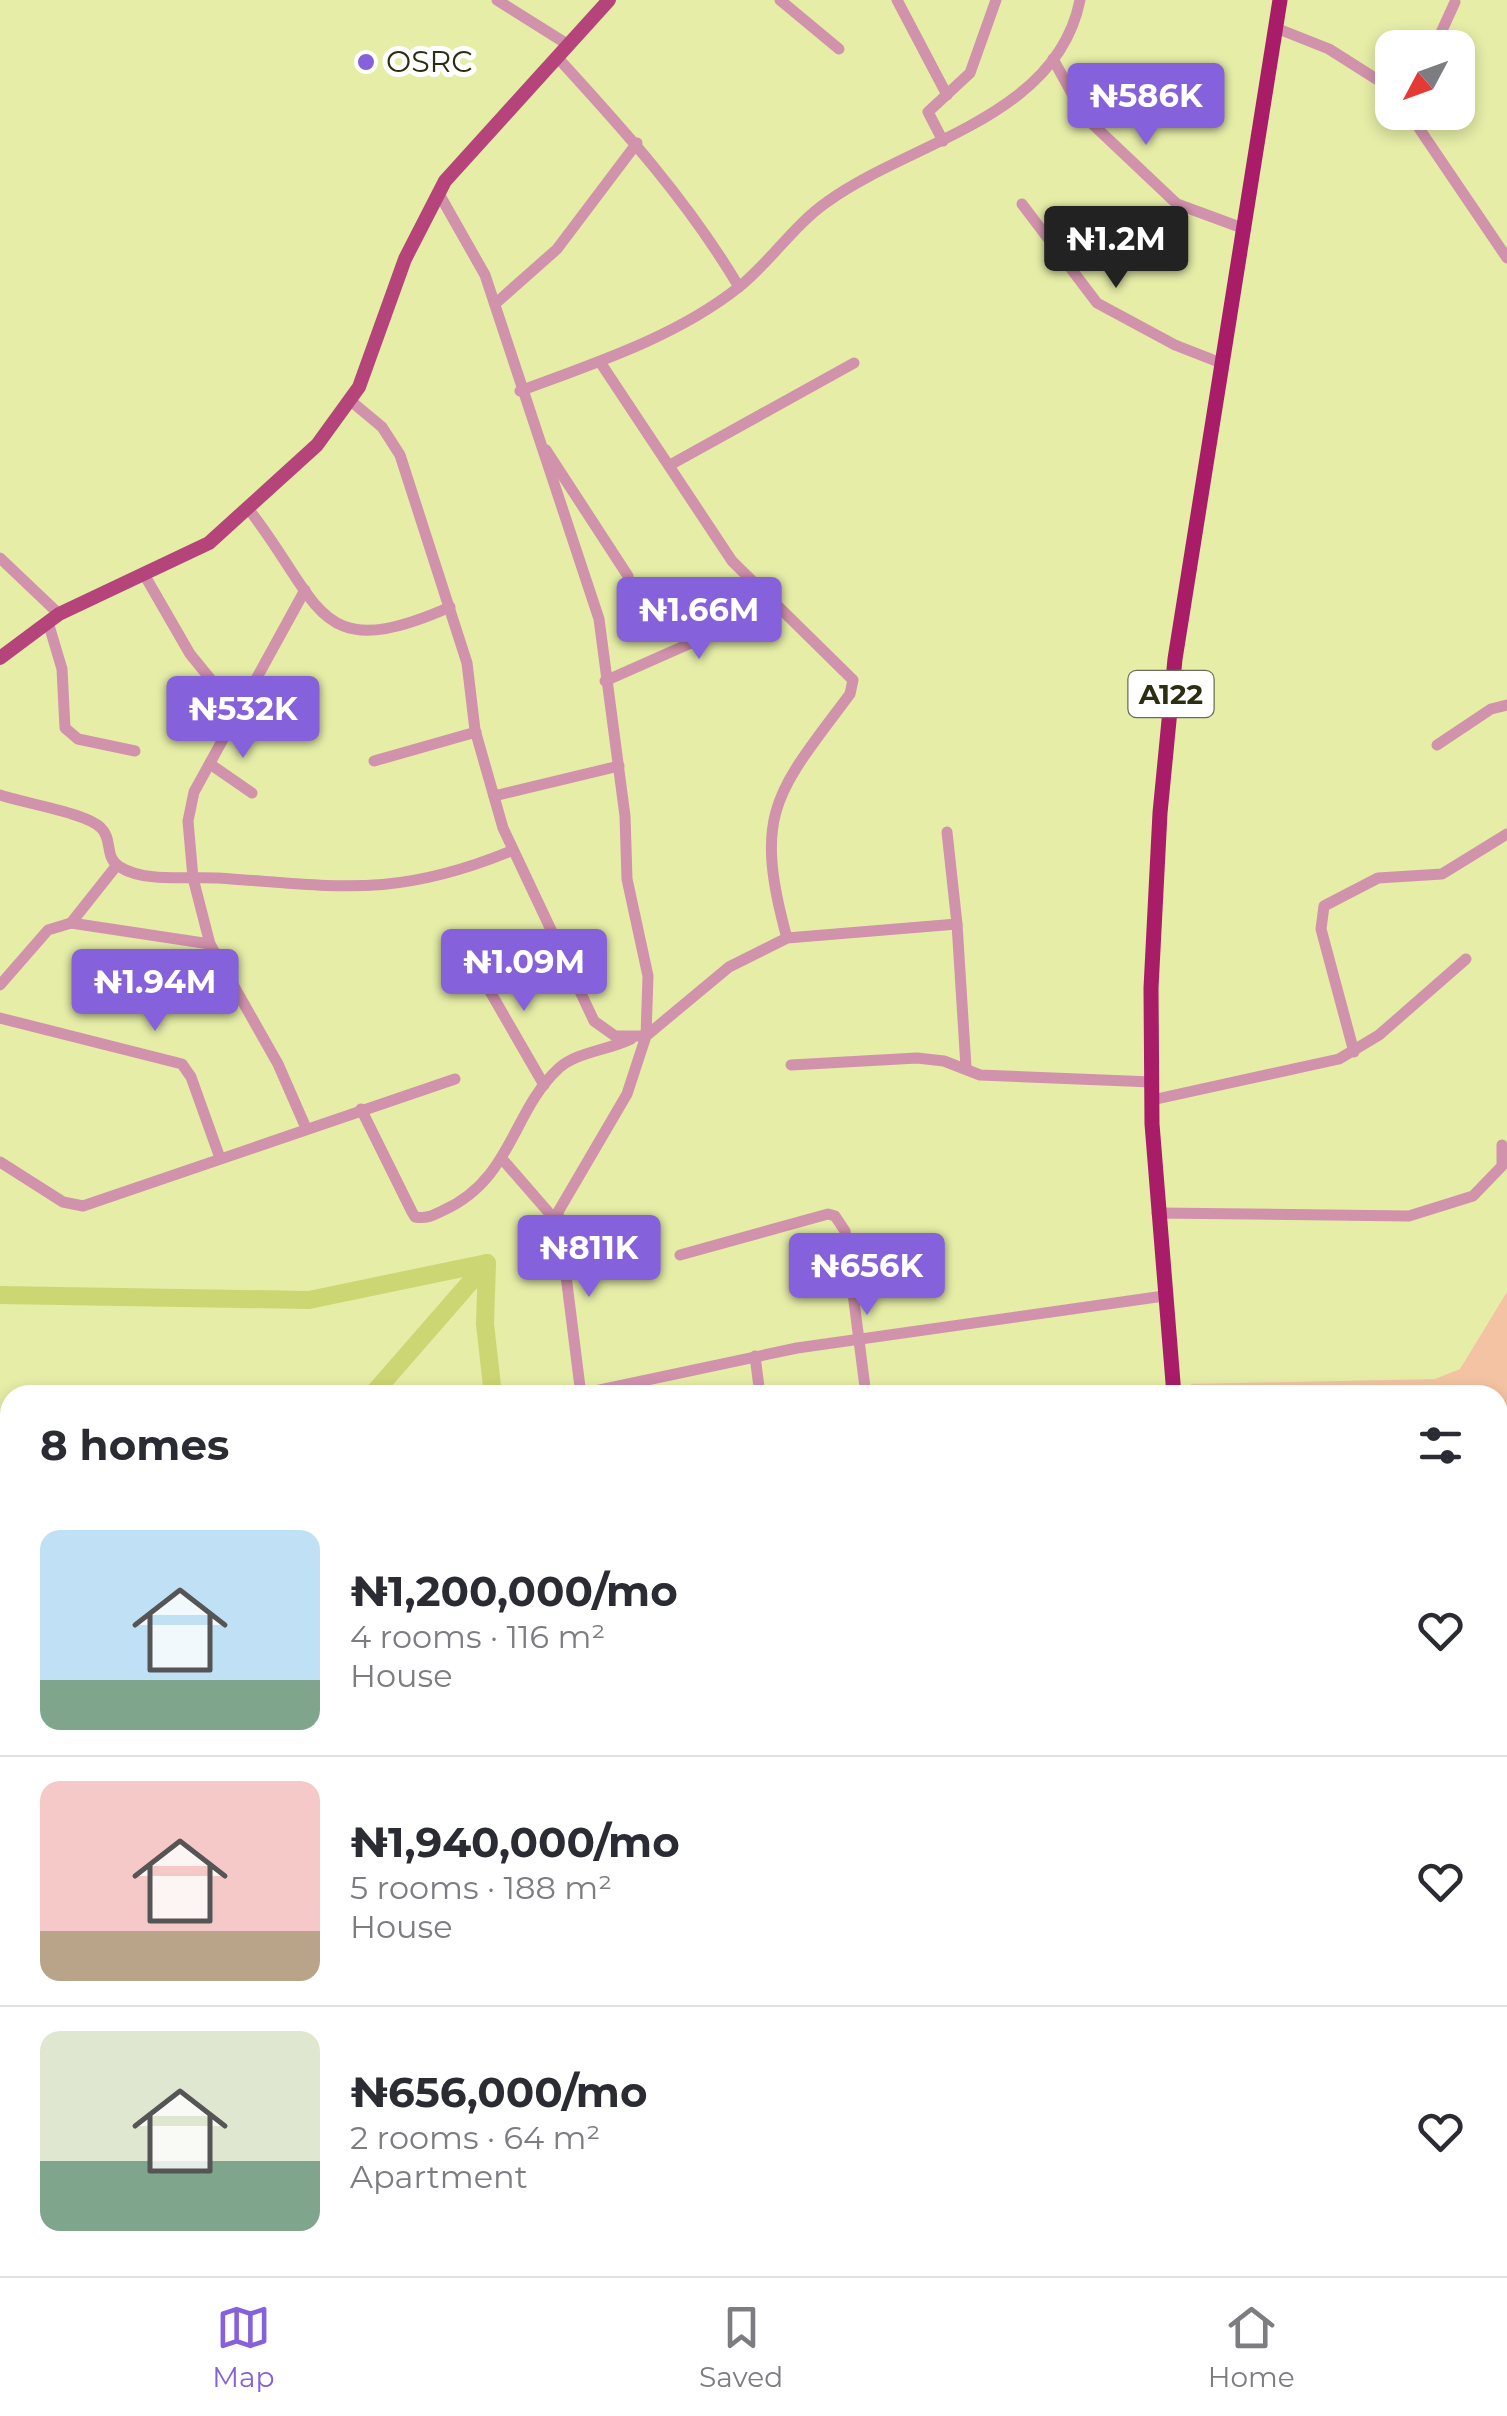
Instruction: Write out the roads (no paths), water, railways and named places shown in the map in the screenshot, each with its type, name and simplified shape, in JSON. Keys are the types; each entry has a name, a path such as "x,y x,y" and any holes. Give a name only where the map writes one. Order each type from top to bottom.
{"highway":[{"name":"A122","path":"1173,1385 1157,1213 1152,1100 1153,911 1174,659 1280,0"}],"main road":[{"path":"0,658 54,618 209,544 250,511 318,445 352,402 406,260 438,192 478,141 609,0"}],"street":[{"path":"497,0 567,44"},
{"path":"780,0 839,50"},
{"path":"897,0 947,95"},
{"path":"944,140 928,112 977,60 996,0"},
{"path":"520,391 600,362 672,329 739,287 827,201 944,140 1019,93 1054,59 1080,0"},
{"path":"1442,30 1454,1"},
{"path":"1276,28 1329,49 1375,78"},
{"path":"557,57 636,143 698,219 739,287"},
{"path":"1054,59 1084,117 1166,194 1189,211 1245,228"},
{"path":"1420,130 1507,258"},
{"path":"495,304 558,249 636,143"},
{"path":"438,192 478,260 495,304 520,391 599,619 619,766 626,879 648,976 627,1094 569,1187 557,1222 580,1385"},
{"path":"1022,204 1098,303 1160,337 1222,363"},
{"path":"600,362 708,529 753,584 853,680 850,694 794,766 776,802 773,884 787,938"},
{"path":"670,466 854,363"},
{"path":"352,402 382,427 400,455 467,663 476,732 511,852 594,1022 615,1036 640,1036"},
{"path":"536,436 628,576"},
{"path":"250,511 305,590 336,624 364,634 400,627 450,607"},
{"path":"0,558 54,618 65,728 78,738 135,750"},
{"path":"145,576 190,654 239,714"},
{"path":"606,681 692,642 753,584"},
{"path":"305,590 189,808 194,878 210,944 278,1064 306,1128"},
{"path":"1437,745 1492,709 1507,705"},
{"path":"374,761 476,732"},
{"path":"210,764 252,793"},
{"path":"494,796 619,766"},
{"path":"0,795 100,826 117,866"},
{"path":"947,832 966,1068"},
{"path":"1354,1052 1321,929 1324,906 1378,878 1442,874 1507,834"},
{"path":"117,866 194,878 387,888 456,873 511,852"},
{"path":"72,923 117,866"},
{"path":"0,985 48,930 72,923 210,944"},
{"path":"361,1109 415,1217 431,1216 468,1197 503,1160 544,1085 570,1060 640,1036 728,967 787,938 957,924"},
{"path":"1152,1100 1303,1070 1354,1052 1466,958"},
{"path":"473,962 544,1085"},
{"path":"0,1018 182,1064 220,1158"},
{"path":"791,1065 917,1058 966,1068 980,1075 1152,1082"},
{"path":"0,1162 73,1208 455,1079"},
{"path":"1157,1213 1409,1216 1473,1196 1502,1166 1502,1145"},
{"path":"503,1160 557,1222"},
{"path":"680,1255 828,1214 835,1216 845,1231 864,1385"},
{"path":"626,1385 755,1356 1164,1296"},
{"path":"755,1356 759,1385"}],"waterway":[{"path":"0,1295 309,1300 487,1263 485,1324 492,1385"},
{"path":"381,1385 487,1263"}],"place":[{"name":"OSRC","path":"366,62"}]}
